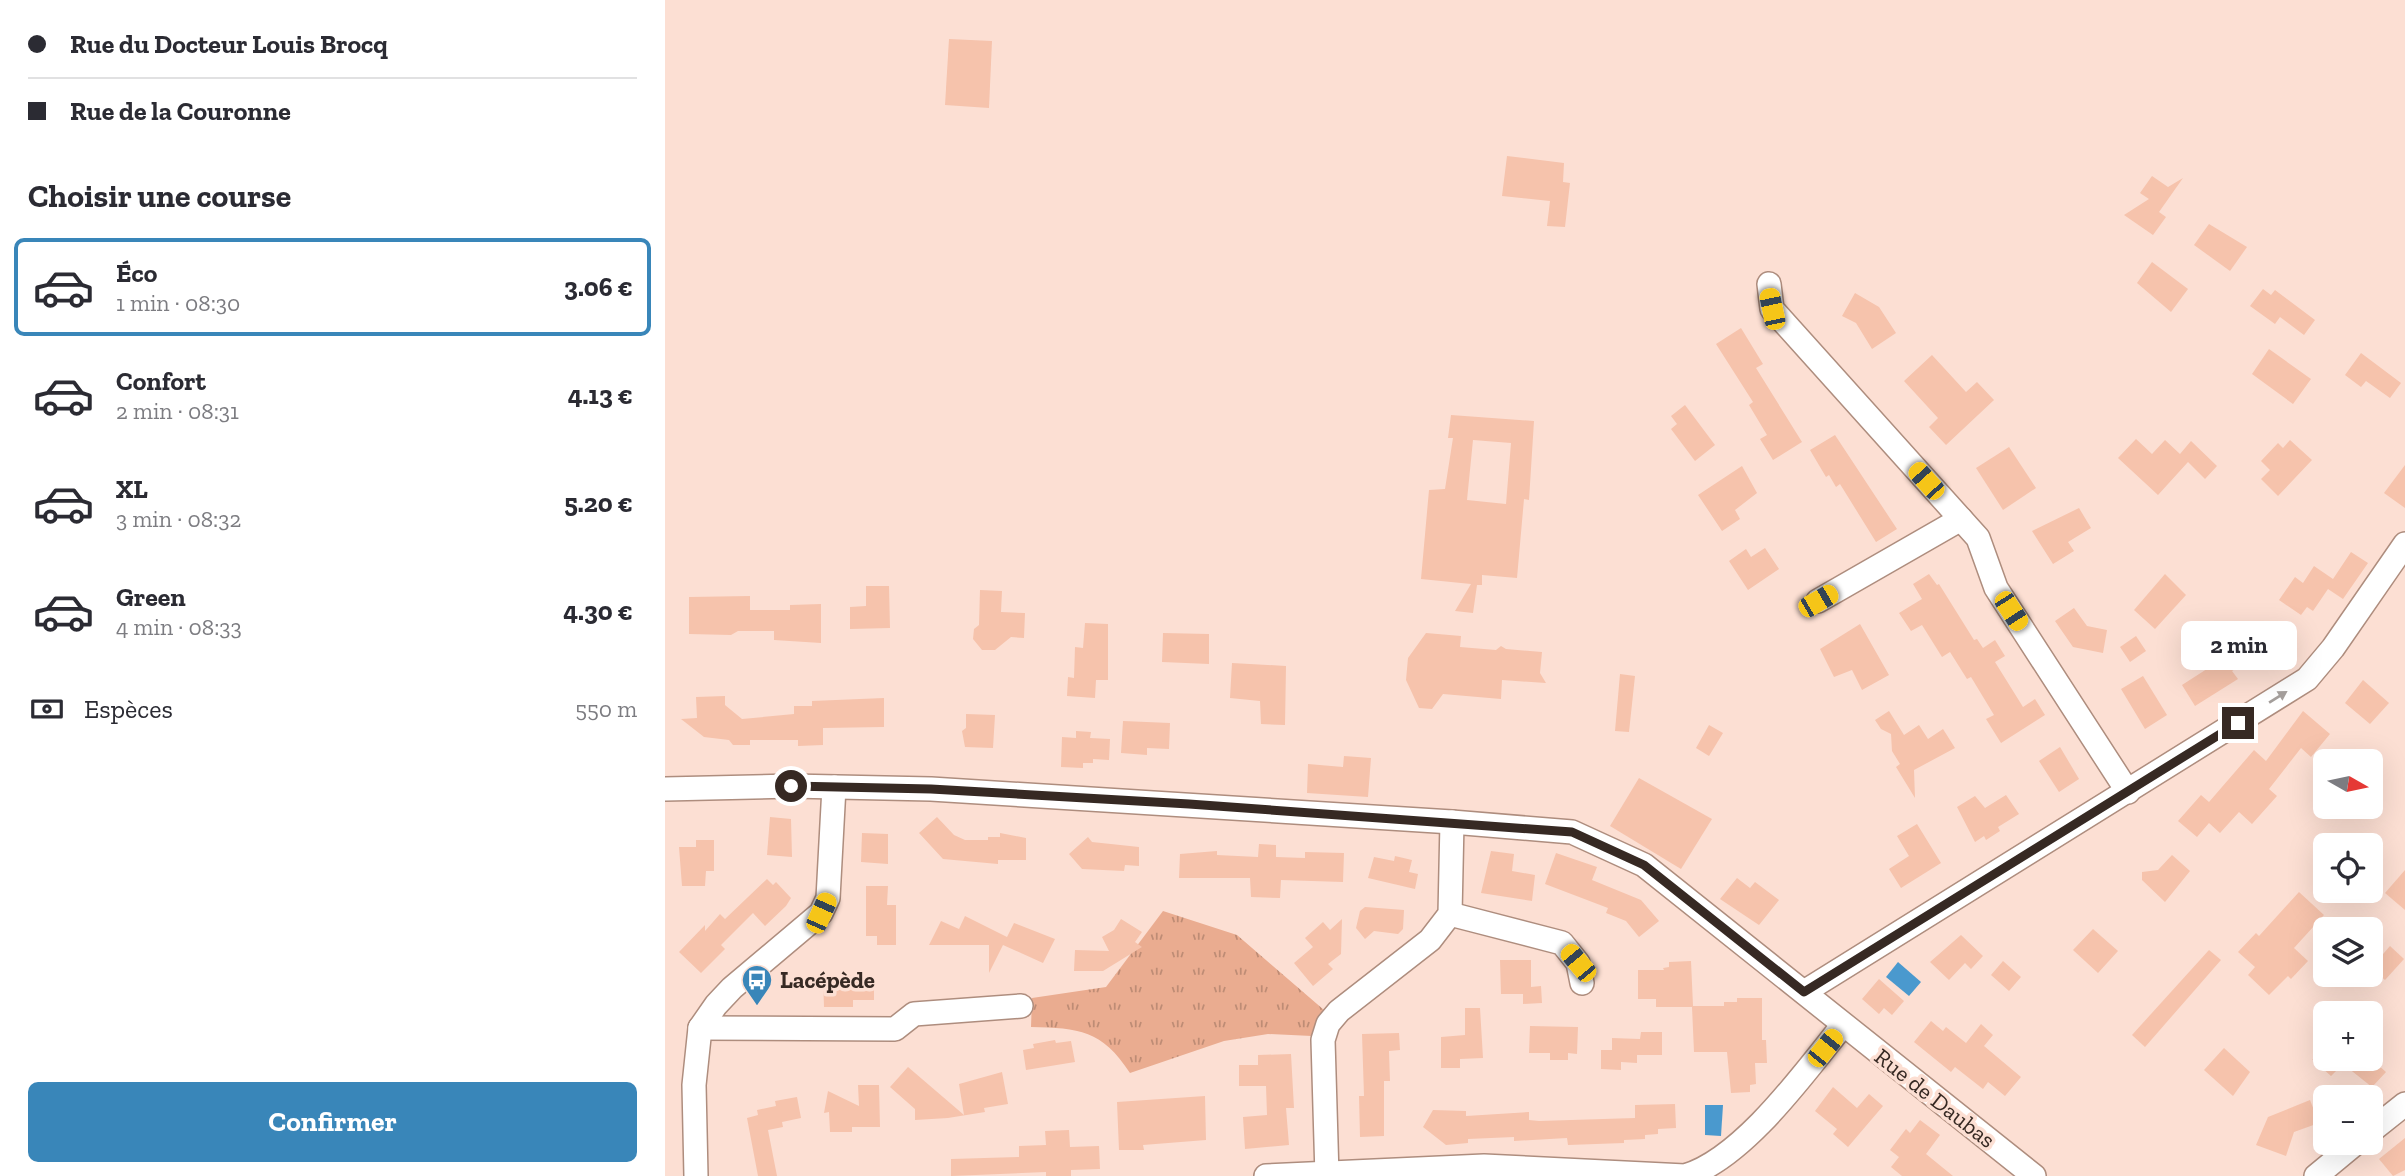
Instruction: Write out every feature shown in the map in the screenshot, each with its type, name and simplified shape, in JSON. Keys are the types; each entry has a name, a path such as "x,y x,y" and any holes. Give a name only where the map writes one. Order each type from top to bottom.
{"street":[{"path":"1769,284 1772,309 1978,538 1996,588 2128,792"},
{"path":"1818,601 1961,519"},
{"path":"1804,992 2307,679 2333,648 2405,544"},
{"path":"696,1176 695,1072 701,1028 716,1005 732,988 821,913 828,898 834,787"},
{"name":"Rue de Daubas","path":"665,789 834,787 981,792 1572,832 1644,865 2034,1176"},
{"path":"1327,1174 1323,1040 1328,1024 1339,1011 1430,940 1450,914 1452,822"},
{"path":"1450,914 1562,943 1578,963 1582,983"},
{"path":"701,1028 895,1029 914,1014 1021,1006"},
{"path":"1266,1176 1483,1166 1685,1176 1714,1165 1739,1146 1843,1025"},
{"path":"2383,1121 2405,1104"},
{"path":"2316,1176 2341,1155"}],"green space":[{"path":"1163,911 1237,935 1324,1010 1312,1036 1268,1034 1224,1041 1130,1073 1109,1048 1088,1034 1031,1027 1032,998 1106,987"}],"water":[{"path":"1898,962 1921,982 1909,996 1886,977"},
{"path":"1705,1105 1723,1105 1721,1136 1705,1135"}],"building":[{"path":"949,39 992,41 989,108 945,105"},
{"path":"1507,156 1564,163 1563,182 1570,183 1565,227 1547,226 1550,201 1502,196"},
{"path":"2152,176 2168,187 2183,178 2159,212 2166,217 2153,235 2124,215 2149,199 2140,193"},
{"path":"2209,224 2247,247 2230,271 2194,245"},
{"path":"2152,262 2188,289 2171,312 2137,283"},
{"path":"2263,289 2271,295 2275,290 2315,320 2304,335 2280,317 2275,324 2250,306"},
{"path":"1855,293 1879,307 1896,333 1872,349 1856,323 1842,316"},
{"path":"1741,328 1763,364 1756,368 1802,442 1773,460 1760,439 1767,435 1749,405 1753,402 1716,344"},
{"path":"2269,349 2311,379 2293,404 2252,374"},
{"path":"2361,353 2401,383 2390,398 2366,381 2361,387 2345,375"},
{"path":"1932,355 1966,392 1977,382 1994,400 1946,445 1929,427 1938,418 1904,381"},
{"path":"1685,405 1715,445 1695,461 1671,429 1677,424 1671,416"},
{"path":"1451,415 1534,421 1529,500 1524,499 1517,578 1482,575 1482,585 1477,585 1473,613 1455,611 1471,584 1421,579 1429,490 1445,489 1453,438 1448,438","holes":["1473,440 1511,443 1506,504 1467,500"]},
{"path":"1835,435 1897,529 1876,542 1840,484 1836,487 1829,475 1826,477 1810,450"},
{"path":"2136,439 2152,454 2165,440 2180,454 2191,441 2217,466 2205,479 2188,462 2158,495 2118,458"},
{"path":"2290,440 2312,460 2278,496 2261,479 2270,470 2261,461 2278,443 2283,448"},
{"path":"2009,447 2036,488 2003,510 1976,468"},
{"path":"2405,465 2405,508 2384,493"},
{"path":"1742,466 1757,493 1735,510 1740,519 1722,531 1698,495"},
{"path":"2079,508 2091,528 2068,542 2074,551 2053,564 2032,531"},
{"path":"1765,548 1779,569 1748,590 1729,561 1746,549 1751,557"},
{"path":"2351,552 2368,563 2343,599 2328,589 2313,611 2307,607 2301,615 2279,600 2295,577 2303,583 2314,566 2333,579"},
{"path":"1929,574 1937,585 1939,584 1974,640 1977,639 1983,648 1995,640 2005,656 1995,662 2023,707 2035,699 2045,715 2001,743 1986,719 1994,715 1971,677 1967,679 1950,652 1942,657 1922,625 1911,631 1899,613 1922,599 1913,584"},
{"path":"2165,574 2186,595 2155,629 2134,610"},
{"path":"866,586 889,586 890,628 850,629 850,607 866,606"},
{"path":"980,590 1002,591 1001,612 1025,613 1024,638 1011,637 995,650 982,650 973,639 974,629 979,625"},
{"path":"750,596 750,610 790,610 790,605 821,604 821,643 774,640 774,631 738,631 731,635 689,634 689,597"},
{"path":"2074,608 2087,626 2107,630 2103,653 2073,647 2055,621"},
{"path":"1085,623 1108,624 1108,680 1096,680 1095,698 1067,696 1068,677 1074,678 1075,647 1083,648"},
{"path":"1860,624 1889,675 1862,690 1852,670 1834,677 1820,649"},
{"path":"1163,633 1209,634 1209,664 1162,662"},
{"path":"1426,633 1461,636 1460,647 1496,650 1501,646 1506,649 1542,652 1540,673 1546,683 1502,680 1501,699 1443,694 1432,709 1419,708 1406,680 1408,658"},
{"path":"2136,636 2146,651 2130,662 2120,647"},
{"path":"2233,642 2246,662 2232,671 2238,679 2195,706 2182,685 2224,658 2219,651"},
{"path":"1232,663 1286,666 1285,725 1261,724 1260,701 1230,698"},
{"path":"1620,674 1635,676 1629,732 1615,731"},
{"path":"2143,676 2167,715 2145,729 2121,689"},
{"path":"2363,680 2389,703 2370,724 2345,703"},
{"path":"725,696 725,705 742,719 794,714 794,706 812,706 812,701 884,698 884,727 823,728 823,745 798,746 798,740 750,740 750,745 733,745 729,740 704,737 681,719 697,718 696,697"},
{"path":"1889,711 1904,735 1919,725 1928,739 1943,729 1955,748 1914,770 1915,798 1896,767 1900,764 1892,751 1891,734 1881,729 1875,720"},
{"path":"2303,711 2330,734 2318,749 2313,749 2311,757 2301,748 2269,789 2277,796 2252,824 2239,812 2220,833 2209,823 2197,837 2178,821 2201,795 2209,802 2254,750 2266,761"},
{"path":"966,714 995,715 993,748 965,747 962,731 966,728"},
{"path":"1123,721 1170,723 1169,749 1147,748 1147,755 1121,753"},
{"path":"1709,725 1723,733 1709,756 1696,748"},
{"path":"1076,731 1091,732 1090,738 1110,739 1109,760 1093,759 1093,763 1083,763 1083,768 1061,767 1062,737 1076,738"},
{"path":"2060,747 2079,779 2059,792 2039,761"},
{"path":"1344,756 1371,758 1368,797 1307,793 1308,764 1343,767"},
{"path":"1639,778 1712,819 1681,869 1610,826"},
{"path":"2006,795 2019,814 1998,827 2000,831 1986,840 1984,836 1975,842 1957,807 1975,796 1985,808"},
{"path":"770,817 791,819 792,857 767,855"},
{"path":"937,817 954,835 965,840 988,840 988,837 1000,837 1000,833 1026,838 1026,860 998,860 998,864 943,859 919,833"},
{"path":"1917,824 1941,863 1901,888 1889,869 1909,856 1897,836"},
{"path":"862,833 888,834 888,864 861,862"},
{"path":"1088,837 1092,842 1139,847 1139,866 1125,865 1124,871 1082,869 1069,854"},
{"path":"696,840 714,840 714,871 706,871 705,886 682,886 679,847 696,847"},
{"path":"1259,844 1276,845 1276,857 1305,858 1305,852 1344,853 1343,882 1281,880 1280,898 1251,897 1250,878 1179,878 1180,854 1217,851 1217,855 1258,857"},
{"path":"1491,851 1514,854 1512,871 1535,875 1532,901 1481,893"},
{"path":"1556,853 1597,867 1592,880 1641,900 1659,921 1639,937 1626,921 1606,913 1608,908 1545,884"},
{"path":"2172,855 2190,871 2165,902 2142,880 2142,872 2158,870"},
{"path":"1395,856 1412,860 1409,872 1418,874 1415,889 1368,878 1374,857 1394,861"},
{"path":"2405,870 2405,910 2385,893"},
{"path":"1737,878 1750,888 1755,882 1779,900 1759,925 1720,899"},
{"path":"767,879 773,885 776,882 791,898 786,906 765,926 753,913 721,945 725,949 701,973 679,952 705,925 705,931 720,914 725,919"},
{"path":"866,886 888,886 887,905 896,905 896,945 877,945 877,936 866,936"},
{"path":"2299,892 2324,915 2313,917 2313,927 2294,948 2308,961 2291,979 2288,976 2269,995 2248,975 2255,967 2238,952 2256,933 2259,936"},
{"path":"1365,907 1404,910 1403,929 1398,934 1374,931 1365,939 1356,928 1360,911"},
{"path":"965,916 1007,937 1014,923 1055,939 1043,963 1003,945 989,973 989,945 929,945 941,921 959,929"},
{"path":"1121,919 1142,932 1135,942 1142,947 1103,971 1074,971 1075,950 1109,951 1102,937 1114,930"},
{"path":"1342,919 1341,954 1328,964 1333,969 1313,986 1294,963 1313,947 1305,938 1323,922 1330,930"},
{"path":"2093,929 2118,951 2098,973 2073,950"},
{"path":"1961,935 1983,956 1971,969 1965,963 1949,980 1930,962"},
{"path":"2390,946 2404,959 2385,980 2383,978 2383,954"},
{"path":"2209,950 2221,960 2145,1047 2132,1035"},
{"path":"1500,960 1531,960 1531,987 1541,986 1542,1003 1523,1004 1523,994 1501,994"},
{"path":"1691,961 1693,1006 1724,1006 1724,1002 1737,1002 1737,998 1762,998 1762,1040 1766,1040 1767,1063 1755,1063 1756,1084 1750,1085 1750,1092 1731,1093 1727,1052 1694,1052 1692,1007 1656,1007 1656,999 1638,999 1638,970 1664,970 1663,968 1669,967 1669,962"},
{"path":"2003,961 2021,977 2009,991 1991,975"},
{"path":"823,975 874,975 874,1000 853,1000 853,1007 824,1007"},
{"path":"1879,979 1904,1001 1892,1015 1884,1008 1879,1014 1862,999"},
{"path":"1465,1008 1480,1008 1483,1058 1460,1059 1460,1068 1441,1068 1441,1037 1465,1035"},
{"path":"1931,1021 1943,1031 1946,1027 1966,1043 1981,1024 1993,1035 1984,1046 2021,1077 2005,1096 1988,1082 1983,1089 1955,1067 1951,1072 1914,1042"},
{"path":"1530,1026 1578,1027 1577,1054 1568,1053 1568,1060 1550,1060 1550,1053 1529,1053"},
{"path":"1641,1032 1662,1032 1662,1055 1637,1055 1637,1063 1621,1062 1621,1070 1601,1069 1601,1050 1612,1050 1612,1038 1640,1039"},
{"path":"1399,1033 1400,1050 1389,1051 1390,1081 1384,1081 1384,1136 1360,1137 1359,1096 1364,1096 1362,1034"},
{"path":"1055,1040 1056,1043 1071,1041 1075,1062 1026,1070 1023,1050 1034,1048 1033,1044"},
{"path":"2224,1048 2250,1072 2233,1096 2204,1070"},
{"path":"1291,1054 1294,1108 1286,1108 1289,1145 1245,1149 1243,1117 1267,1115 1266,1086 1239,1086 1239,1065 1258,1065 1258,1055"},
{"path":"908,1067 964,1115 959,1084 1002,1072 1008,1104 984,1108 985,1112 948,1118 915,1120 915,1109 890,1087"},
{"path":"2383,1069 2386,1072 2374,1085 2369,1085 2352,1071"},
{"path":"858,1085 879,1085 880,1127 852,1127 852,1132 830,1132 829,1112 824,1113 828,1091 859,1106"},
{"path":"1833,1087 1857,1108 1869,1094 1883,1106 1848,1147 1833,1134 1837,1129 1815,1111"},
{"path":"1205,1096 1206,1140 1143,1145 1144,1150 1119,1150 1117,1102"},
{"path":"797,1097 801,1118 782,1122 783,1127 768,1130 777,1176 758,1176 747,1118 758,1115 757,1110 776,1106 775,1101"},
{"path":"2310,1100 2313,1108 2313,1125 2294,1132 2286,1156 2256,1145 2268,1117"},
{"path":"1675,1104 1676,1128 1658,1129 1658,1134 1645,1135 1645,1139 1624,1140 1624,1143 1568,1145 1567,1138 1514,1141 1514,1137 1468,1139 1468,1143 1446,1145 1423,1127 1433,1110 1466,1111 1466,1116 1529,1112 1529,1120 1539,1121 1635,1118 1635,1105"},
{"path":"1920,1120 1940,1135 1926,1154 1953,1176 1902,1176 1891,1167 1899,1157 1890,1150 1906,1129 1910,1133"},
{"path":"1069,1130 1070,1147 1099,1146 1100,1169 1071,1170 1071,1176 1046,1176 1046,1172 951,1176 951,1159 1019,1157 1019,1146 1046,1145 1045,1131"},
{"path":"2405,1138 2405,1170 2393,1176 2379,1159"}],"place":[{"name":"Lacépède","path":"757,1007"}],"route":[{"path":"791,786 931,789 1189,804 1572,832 1644,865 1804,992 2238,723"}]}
